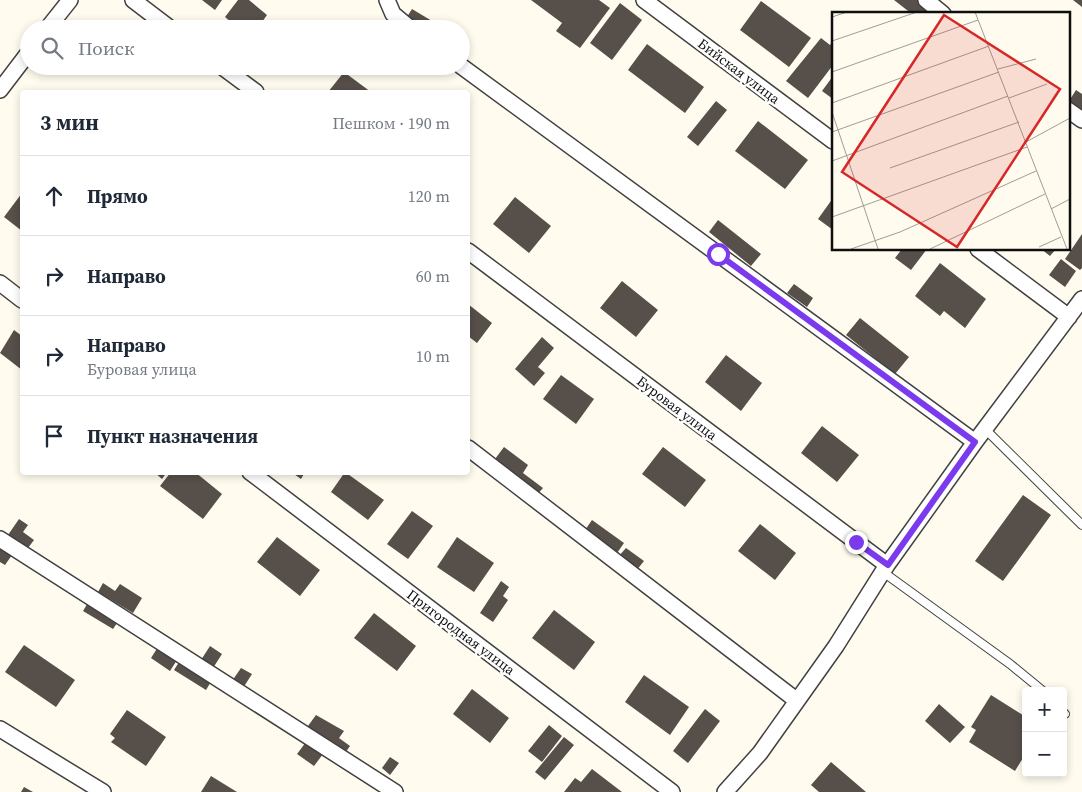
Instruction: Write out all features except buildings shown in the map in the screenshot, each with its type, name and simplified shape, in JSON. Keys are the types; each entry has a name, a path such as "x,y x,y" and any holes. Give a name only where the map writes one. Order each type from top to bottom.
{"street":[{"path":"54,20 70,0"},
{"path":"133,0 159,20"},
{"path":"387,0 393,14 400,20"},
{"name":"Бийская улица","path":"644,0 832,140"},
{"path":"926,0 941,12"},
{"path":"0,90 20,64"},
{"path":"470,73 975,442"},
{"path":"233,75 253,90"},
{"path":"1070,111 1082,120"},
{"path":"979,250 1069,317"},
{"name":"Буровая улица","path":"470,253 885,569"},
{"path":"0,283 20,298"},
{"path":"725,792 760,753 836,646 885,569 975,442 1082,299"},
{"path":"470,450 796,700"},
{"name":"Пригородная улица","path":"254,475 672,792"},
{"path":"0,539 395,792"},
{"path":"0,729 103,792"}],"lane":[{"path":"985,429 1082,524"},
{"path":"885,569 1038,687"}],"route":[{"path":"718,254 975,442 888,565 856,542"}]}
